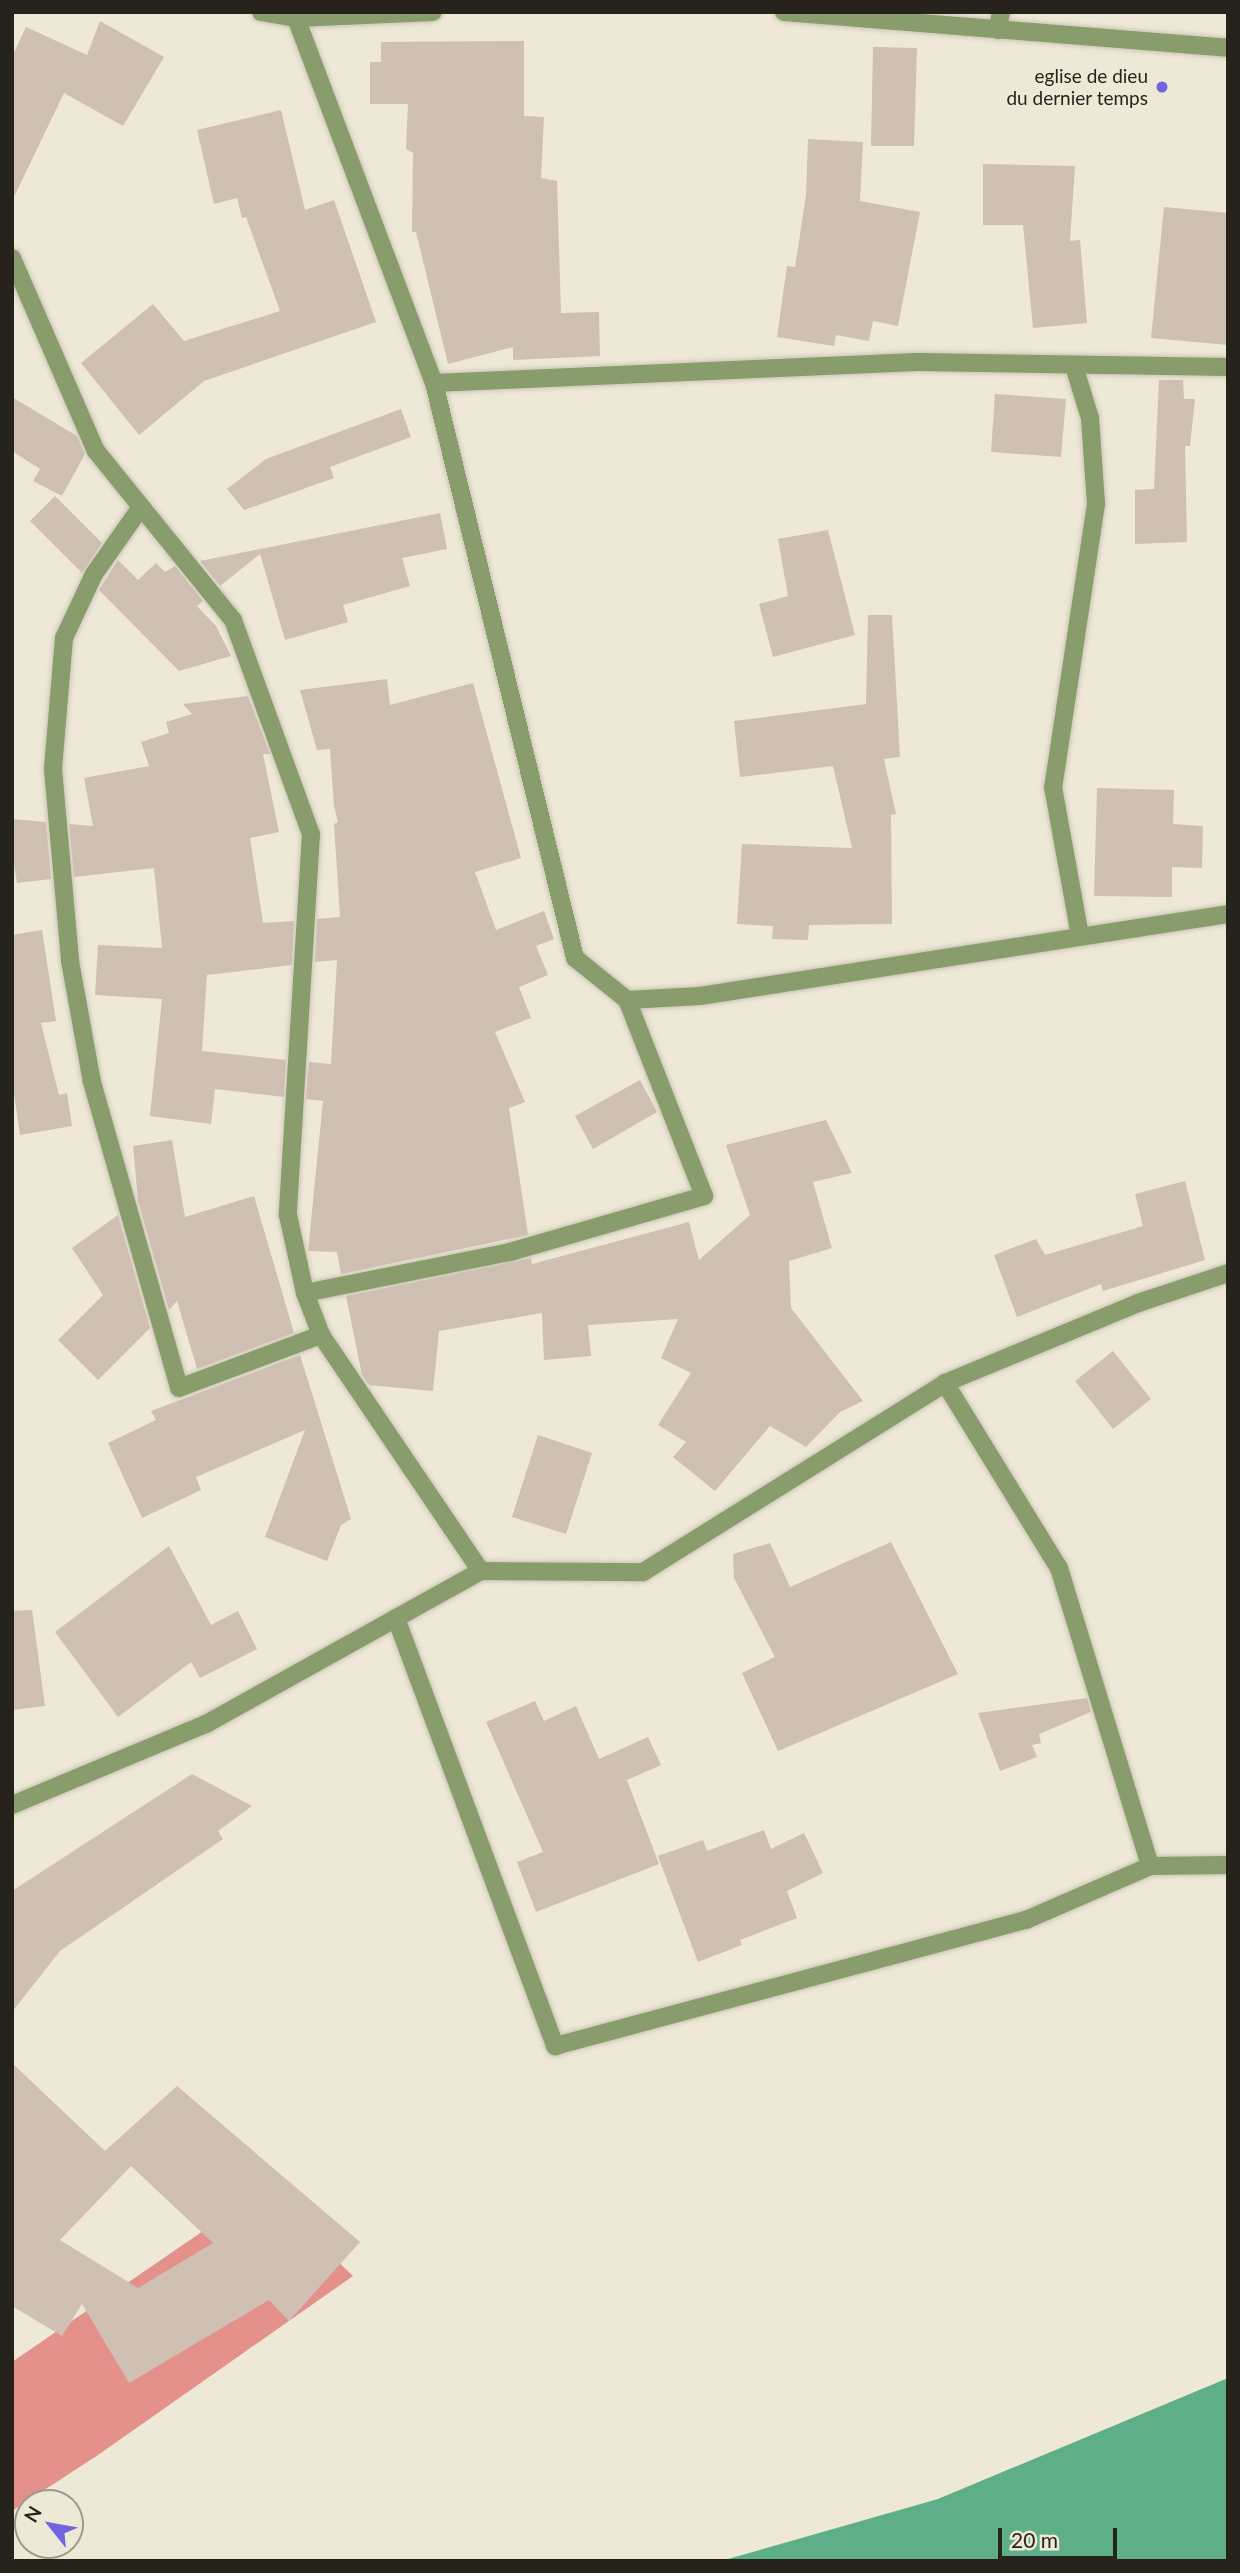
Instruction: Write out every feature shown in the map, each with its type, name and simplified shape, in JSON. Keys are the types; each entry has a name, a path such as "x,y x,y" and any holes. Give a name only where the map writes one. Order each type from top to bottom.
{"street":[{"path":"261,12 296,18 433,12"},
{"path":"784,12 1000,21 1228,48"},
{"path":"296,18 435,383 575,958 627,1000 704,1196 510,1252 305,1293"},
{"path":"12,258 96,451 233,620 311,834 288,1215 305,1293 321,1335 481,1571"},
{"path":"435,383 917,362 1228,367"},
{"path":"1074,366 1090,418 1096,504 1052,786 1080,936"},
{"path":"141,507 94,574 64,638 53,769 69,961 92,1082 179,1388 321,1335"},
{"path":"627,1000 700,996 1228,914"},
{"path":"12,1805 206,1724 481,1571 643,1572 945,1383 1138,1303 1228,1273"},
{"path":"945,1383 1059,1568 1150,1866"},
{"path":"397,1618 555,2046 1026,1920 1150,1866 1228,1865"}],"shaded area":[{"path":"263,2190 353,2276 46,2489 14,2489 12,2511 12,2362"},
{"path":"1228,2378 1228,2561 721,2561 938,2499"}],"building":[{"path":"100,21 164,57 123,126 64,93 12,201 12,57 26,27 87,55"},
{"path":"524,41 524,116 544,117 541,178 557,181 561,313 599,312 600,356 513,360 513,347 448,364 416,232 412,232 413,153 406,149 408,104 370,104 370,62 381,62 381,42"},
{"path":"873,47 917,48 914,146 871,146"},
{"path":"281,110 305,210 334,200 376,322 204,381 139,435 81,363 153,304 184,341 280,311 246,217 242,218 237,198 214,204 197,130"},
{"path":"808,139 863,142 860,201 920,212 898,326 873,321 869,341 836,335 834,346 777,337 787,266 795,267 806,196"},
{"path":"983,164 1075,166 1070,241 1080,240 1087,323 1033,328 1023,225 983,225"},
{"path":"1164,207 1228,213 1228,345 1151,338"},
{"path":"1159,380 1183,380 1184,399 1195,399 1190,446 1185,446 1187,542 1135,544 1135,490 1154,489"},
{"path":"995,394 1066,399 1061,457 991,452"},
{"path":"12,397 77,436 85,454 62,496 33,481 40,469 12,451"},
{"path":"401,409 411,437 330,467 334,478 244,510 227,489 266,459"},
{"path":"55,496 102,543 82,573 30,521"},
{"path":"440,513 447,549 402,558 410,586 343,605 348,622 285,640 260,554 220,586 200,561"},
{"path":"828,530 855,635 773,657 759,604 788,596 778,539"},
{"path":"118,560 138,580 156,563 165,572 175,566 203,601 197,606 216,626 231,656 179,671 99,590"},
{"path":"868,615 892,615 900,757 884,759 896,814 891,815 892,924 809,925 808,940 772,939 773,926 737,924 742,844 852,848 833,766 740,777 734,721 866,704"},
{"path":"387,679 390,705 473,683 521,858 475,872 496,930 544,911 554,939 536,946 548,975 519,987 531,1018 495,1032 525,1102 509,1108 528,1235 341,1274 337,1252 308,1251 323,1101 306,1099 309,1062 331,1064 337,960 315,962 317,919 340,917 334,824 338,822 334,806 330,749 317,750 300,690"},
{"path":"248,696 270,754 263,754 279,832 250,838 263,923 294,921 292,965 207,975 202,1051 286,1060 284,1097 215,1089 211,1124 150,1116 162,999 95,995 98,945 162,948 154,868 74,877 69,824 93,826 84,778 149,766 141,742 169,733 166,722 192,714 183,704"},
{"path":"1097,788 1174,790 1173,824 1203,826 1202,868 1172,867 1172,897 1094,896"},
{"path":"12,819 46,822 51,879 17,883 12,852"},
{"path":"42,930 56,1021 41,1023 59,1095 67,1093 72,1126 20,1135 12,1079 12,935"},
{"path":"640,1080 657,1112 593,1149 575,1116"},
{"path":"826,1120 852,1173 813,1182 832,1248 789,1261 791,1308 863,1401 840,1412 806,1447 770,1426 715,1491 673,1457 686,1442 658,1425 691,1373 661,1358 678,1319 588,1325 591,1356 544,1360 542,1313 439,1331 433,1391 369,1385 362,1375 346,1296 531,1258 532,1264 689,1222 699,1260 750,1215 726,1145"},
{"path":"172,1140 185,1217 254,1196 294,1333 197,1369 177,1301 169,1310 138,1201 133,1146"},
{"path":"1185,1181 1205,1260 1103,1291 1101,1284 1017,1317 994,1255 1036,1239 1045,1255 1143,1226 1135,1194"},
{"path":"118,1215 150,1328 98,1380 58,1340 103,1295 72,1248"},
{"path":"1113,1351 1151,1399 1113,1429 1075,1381"},
{"path":"300,1355 351,1519 341,1525 327,1561 265,1537 305,1430 196,1477 201,1490 142,1518 108,1443 156,1420 151,1411"},
{"path":"538,1435 592,1453 566,1534 512,1517"},
{"path":"891,1542 958,1674 778,1751 742,1673 775,1657 734,1578 733,1554 770,1543 790,1587"},
{"path":"169,1546 211,1625 238,1611 257,1649 200,1678 191,1662 118,1717 55,1632"},
{"path":"32,1610 45,1706 12,1710 12,1611"},
{"path":"1087,1698 1091,1712 1039,1734 1041,1743 1032,1745 1037,1757 1000,1771 978,1713"},
{"path":"535,1701 544,1721 576,1706 599,1759 648,1737 661,1765 627,1780 659,1864 536,1912 517,1862 543,1852 486,1722"},
{"path":"192,1774 252,1806 218,1831 223,1839 60,1951 12,2012 12,1891"},
{"path":"764,1830 771,1849 804,1833 823,1873 787,1891 797,1918 740,1940 742,1945 698,1962 658,1856 703,1840 707,1851"},
{"path":"12,2063 105,2151 177,2086 360,2242 289,2321 269,2300 129,2383 82,2304 62,2336 12,2306","holes":["131,2166 213,2243 138,2288 60,2240"]}],"place":[{"name":"eglise de dieu du dernier temps","path":"1162,87"}]}
